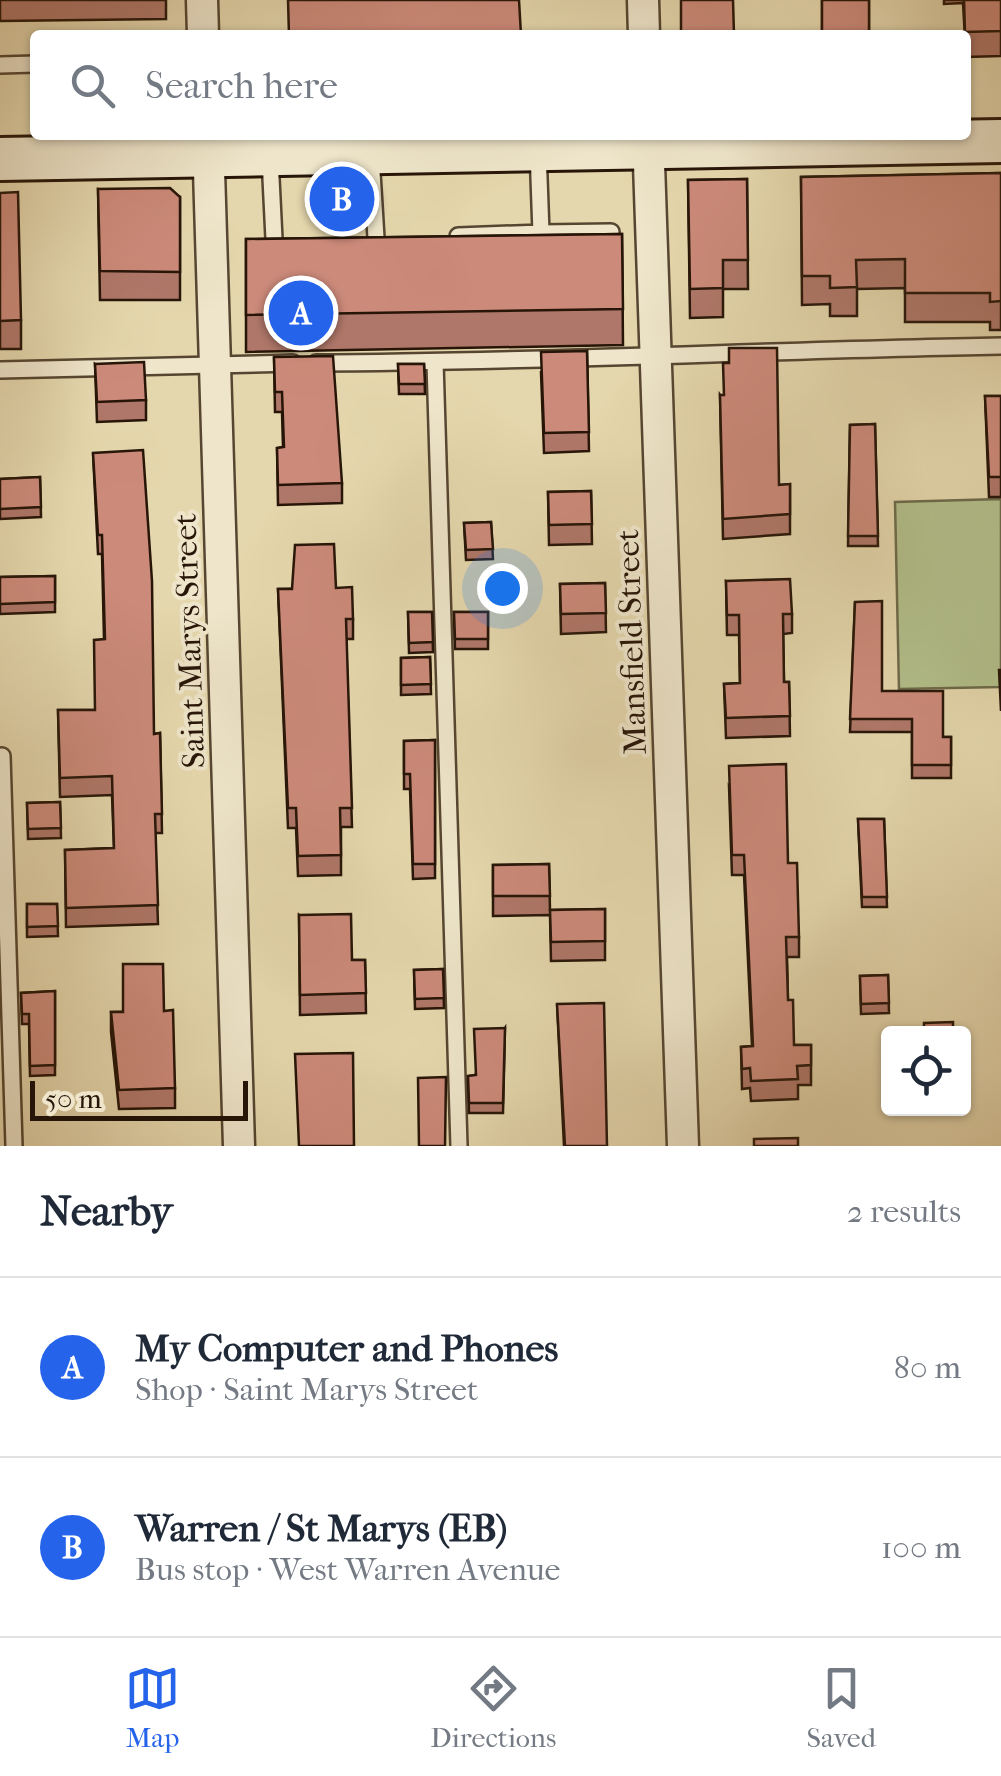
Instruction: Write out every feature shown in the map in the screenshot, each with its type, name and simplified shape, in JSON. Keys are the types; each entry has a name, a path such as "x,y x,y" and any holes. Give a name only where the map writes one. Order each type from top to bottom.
{"main road":[{"path":"0,159 89,146 208,145 270,154 538,150 648,141 1001,141"}],"street":[{"path":"202,0 203,30"},
{"path":"643,0 644,30"},
{"name":"Mansfield Street","path":"648,141 683,1146"},
{"name":"Saint Marys Street","path":"208,145 239,1146"}],"lane":[{"path":"0,65 30,64"},
{"path":"538,150 541,233"},
{"path":"371,152 376,238"},
{"path":"270,154 274,239"},
{"path":"458,236 612,232"},
{"path":"0,370 1001,346"},
{"path":"435,362 459,1146"},
{"path":"2,756 14,1146"}],"green space":[{"path":"1001,499 1001,687 899,689 895,502"}],"building":[{"path":"288,0 519,0 521,30 289,30"},
{"path":"681,0 733,0 734,30 681,30"},
{"path":"822,0 869,0 869,30 822,30"},
{"path":"964,0 1001,0 1001,31 965,30"},
{"path":"1001,173 1001,301 990,302 990,293 905,293 905,259 856,260 857,287 830,288 830,276 802,276 801,177"},
{"path":"747,179 748,260 723,260 723,288 690,289 688,180"},
{"path":"170,188 180,197 180,272 100,271 98,189"},
{"path":"18,192 21,320 0,321 0,193"},
{"path":"622,234 623,309 246,315 246,239"},
{"path":"729,348 777,348 779,485 790,484 790,514 723,519 720,395 724,395 723,363 729,363"},
{"path":"587,351 589,432 544,433 541,352"},
{"path":"333,356 342,483 278,485 277,448 284,447 282,392 275,392 274,357"},
{"path":"144,362 146,400 97,402 95,364"},
{"path":"398,364 424,364 425,384 399,384"},
{"path":"985,396 1001,396 1001,477 989,477"},
{"path":"875,424 878,536 848,536 850,425"},
{"path":"143,450 152,581 154,734 160,733 162,814 155,814 158,905 66,908 65,850 114,848 112,776 60,778 58,710 95,710 94,640 105,639 102,535 98,535 93,453"},
{"path":"40,477 41,507 0,509 0,479"},
{"path":"591,491 592,524 549,525 548,492"},
{"path":"491,522 493,549 466,550 464,523"},
{"path":"334,544 336,588 352,587 353,619 346,619 352,808 340,808 341,855 298,856 296,808 288,808 278,589 292,589 295,545"},
{"path":"55,576 55,602 0,604 0,577"},
{"path":"790,579 792,614 783,614 784,682 789,682 790,716 726,718 724,684 740,683 739,615 727,615 726,581"},
{"path":"605,583 606,613 561,614 560,584"},
{"path":"882,601 882,691 943,691 943,737 951,737 951,765 912,765 912,719 850,719 855,602"},
{"path":"408,612 432,612 433,642 409,643"},
{"path":"454,612 488,612 488,639 455,639"},
{"path":"430,657 431,684 401,685 401,658"},
{"path":"435,740 435,864 413,864 410,774 404,774 404,741"},
{"path":"786,764 788,863 797,863 799,937 786,937 788,1000 793,1000 794,1045 811,1045 811,1065 797,1066 798,1079 751,1081 750,1068 742,1069 741,1047 753,1046 744,855 732,855 729,766"},
{"path":"60,802 61,828 28,829 27,803"},
{"path":"858,819 884,819 887,897 862,897"},
{"path":"549,864 550,896 493,896 493,865"},
{"path":"27,904 57,904 58,926 27,927"},
{"path":"605,909 605,941 551,942 550,910"},
{"path":"351,914 352,960 365,960 366,993 300,995 299,915"},
{"path":"123,964 163,964 164,1011 173,1010 175,1088 119,1090 111,1012 123,1012"},
{"path":"443,969 444,998 415,999 414,970"},
{"path":"888,975 889,1003 861,1004 860,976"},
{"path":"55,991 55,1065 30,1066 29,1014 22,1014 21,993"},
{"path":"604,1003 607,1146 565,1146 557,1004"},
{"path":"953,1022 953,1026 924,1026"},
{"path":"505,1028 503,1103 469,1103 468,1076 476,1075 474,1029"},
{"path":"353,1053 354,1146 299,1146 295,1054"},
{"path":"446,1077 445,1146 419,1146 418,1078"},
{"path":"798,1138 798,1146 754,1146 754,1139"}],"place":[{"name":"Warren / St Marys (EB)","path":"342,199"},
{"name":"My Computer and Phones","path":"301,313"}]}
